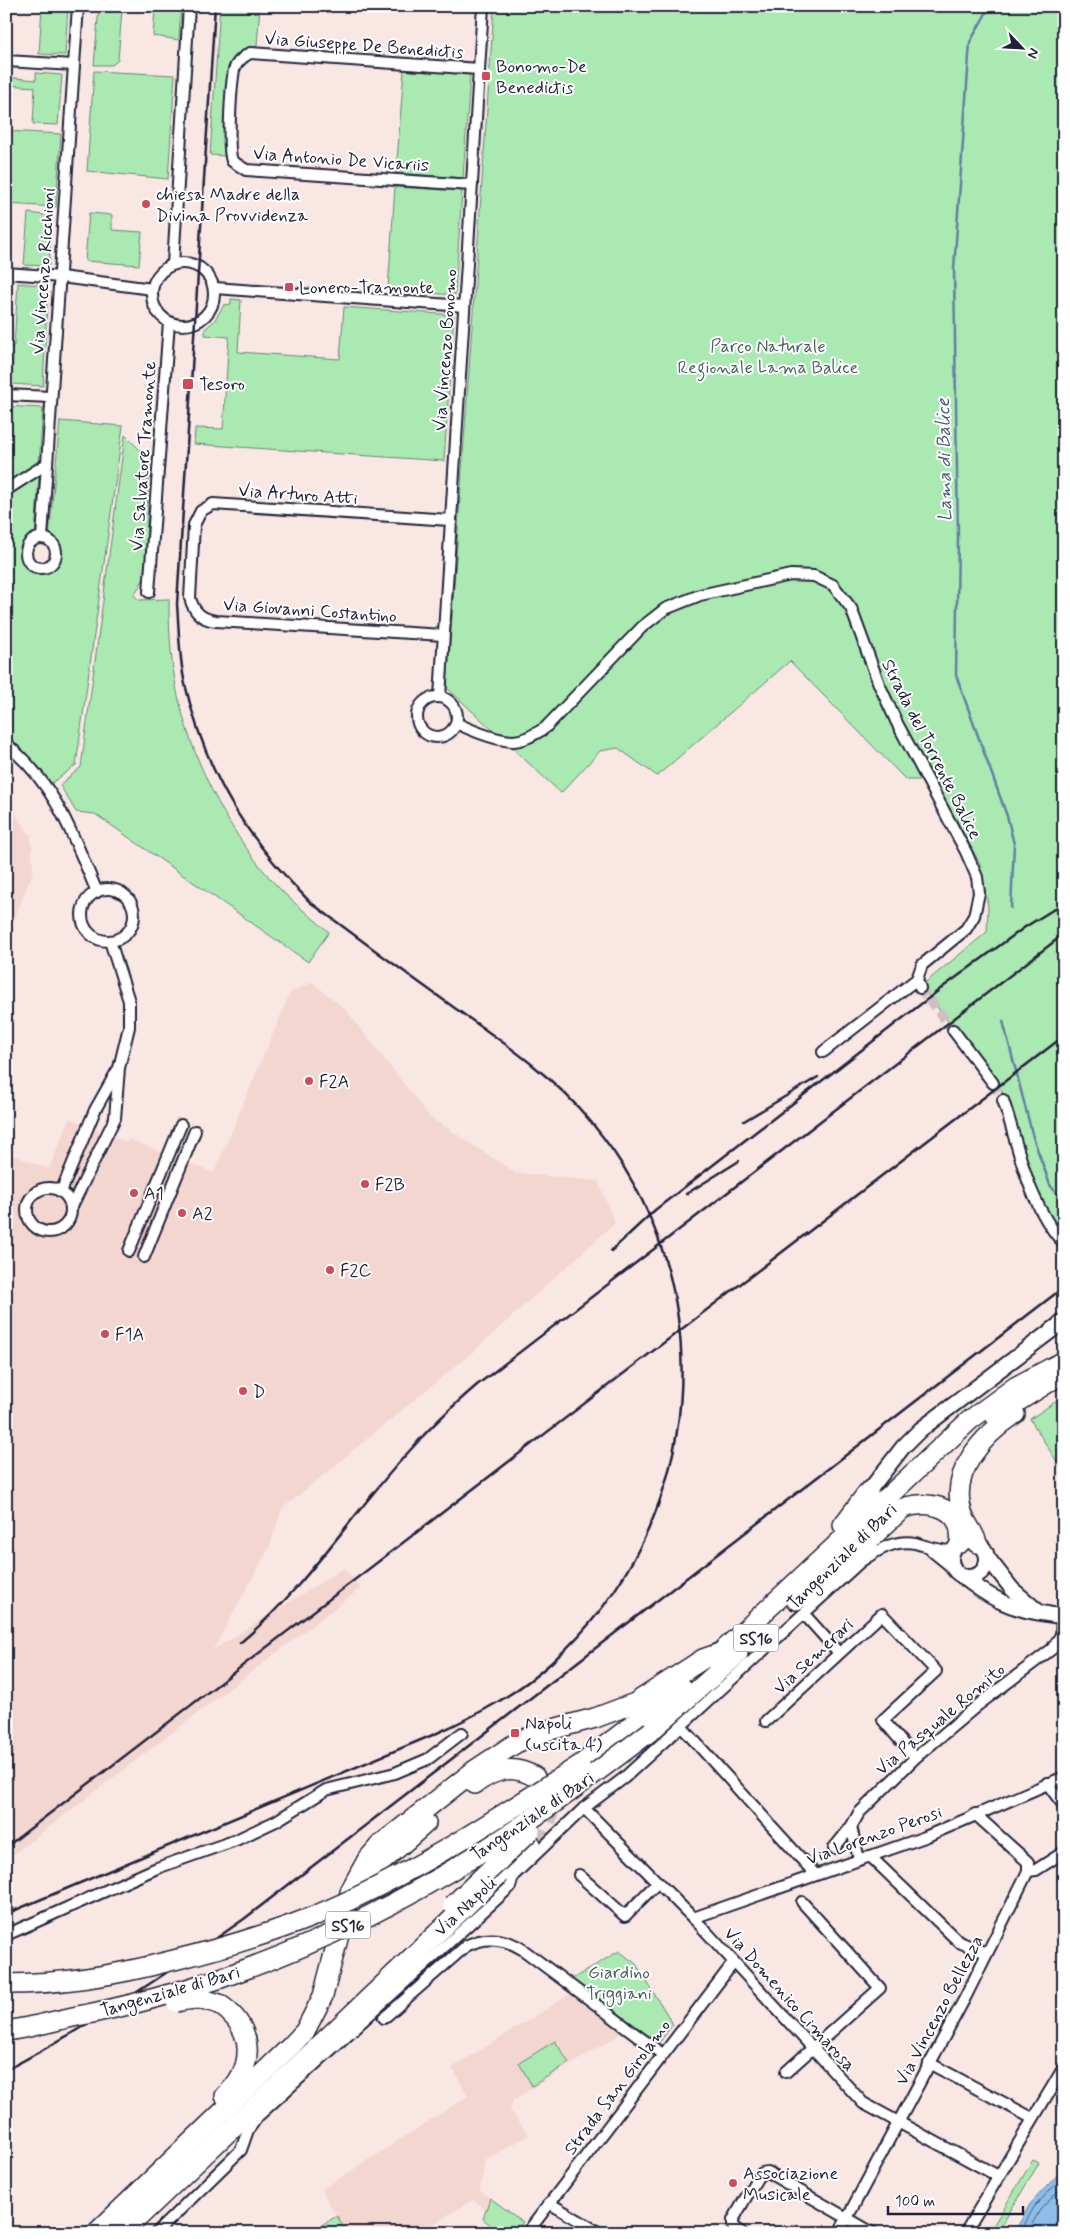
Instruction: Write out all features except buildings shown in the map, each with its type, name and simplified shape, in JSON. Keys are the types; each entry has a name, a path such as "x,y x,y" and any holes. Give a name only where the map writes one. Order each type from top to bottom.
{"highway":[{"path":"969,1549 960,1502 962,1481 970,1458 984,1439 998,1426 1030,1404 1062,1370"},
{"name":"Tangenziale di Bari","path":"6,1984 98,1977 223,1948 273,1931 341,1904 422,1863 580,1765 660,1704 723,1652 964,1426 1015,1387 1062,1370"},
{"name":"Tangenziale di Bari","path":"6,2031 116,2009 200,1985 269,1960 318,1940 391,1904 479,1854 589,1778 651,1731 747,1647 800,1607 954,1450 1002,1411 1062,1370"},
{"path":"768,1609 801,1567 840,1528 868,1492"},
{"path":"800,1607 903,1508 916,1504 926,1504 945,1510 960,1525 969,1549"},
{"path":"96,2233 305,2031 323,1996 351,1889 359,1872 380,1845 475,1770 516,1743 542,1732 595,1718 635,1703 703,1659 723,1652"},
{"path":"109,2233 520,1839 651,1731"},
{"path":"273,1931 338,1896 361,1880 411,1835 489,1774 505,1769 518,1769 535,1778"},
{"path":"122,2233 531,1844"},
{"path":"82,2233 238,2082 244,2068 247,2053 246,2039 233,2013 220,2004 206,1999 193,1998 135,2013 116,2009"}],"street":[{"name":"Via Vincenzo Ricchioni","path":"42,538 45,465 61,277 78,6"},
{"path":"173,264 189,6"},
{"name":"Via Vincenzo Bonomo","path":"440,696 483,6"},
{"name":"Via Giuseppe De Benedictis","path":"232,109 234,70 243,56 250,53 479,69"},
{"path":"6,61 74,65"},
{"name":"Via Antonio De Vicariis","path":"232,109 230,154 232,161 246,170 472,185"},
{"path":"192,263 200,267 207,273 214,288 214,299 206,316 188,325 170,322 161,316 155,308 152,299 152,288 159,273 173,264 192,263"},
{"path":"6,273 61,277 152,288"},
{"path":"214,288 464,306"},
{"name":"Via Salvatore Tramonte","path":"149,592 170,322"},
{"path":"6,395 50,397"},
{"path":"6,490 45,465"},
{"name":"Via Arturo Atti","path":"192,564 197,517 201,510 213,504 450,520"},
{"name":"Via Giovanni Costantino","path":"192,564 190,598 192,606 200,616 208,619 443,635"},
{"name":"Strada del Torrente Balice","path":"456,723 475,732 512,741 530,737 545,728 642,627 665,609 700,595 791,575 814,576 825,580 833,586 851,608 879,684 966,852 977,877 979,893 974,916 966,929 922,965 918,983 823,1052"},
{"path":"440,696 454,706 457,718 456,723 447,734 440,737 427,734 421,730 416,717 421,704 426,699 440,696"},
{"path":"6,744 48,788 63,812 97,892"},
{"path":"105,889 120,892 132,904 134,912 131,928 125,934 110,941 96,938 86,928 84,922 83,914 86,901 97,892 105,889"},
{"path":"71,1208 66,1196 50,1188 35,1193 28,1204 27,1210 31,1222 38,1229 45,1232 59,1230 69,1220 71,1208 115,1118 119,1068 129,1026 129,1001 110,941"},
{"path":"953,1030 993,1084"},
{"path":"61,1192 95,1110 119,1068"},
{"path":"1003,1100 1025,1177 1050,1229 1064,1244"},
{"path":"129,1251 181,1125"},
{"path":"144,1257 195,1131"},
{"path":"868,1492 920,1430 1064,1320"},
{"name":"Via Napoli","path":"156,2233 241,2150 248,2130 258,2116 510,1887 513,1876 584,1808 624,1778 681,1726 800,1607 878,1550 895,1544 912,1543 930,1548 969,1549"},
{"path":"930,1548 980,1591 1006,1605 1027,1612 1063,1616"},
{"path":"957,1572 951,1556 969,1549"},
{"path":"957,1572 972,1577 982,1572 987,1562 969,1549"},
{"path":"969,1549 1040,1612"},
{"path":"800,1607 839,1653"},
{"name":"Via Semerari","path":"766,1721 882,1614 936,1672 883,1720 910,1752"},
{"name":"Via Pasquale Romito","path":"834,1848 851,1828 853,1820 859,1813 915,1758 992,1694 1052,1649 1061,1635 1063,1616"},
{"path":"681,1726 815,1874"},
{"path":"6,1935 157,1868 236,1840 276,1821 326,1790 395,1773 428,1759 462,1733"},
{"name":"Via Lorenzo Perosi","path":"693,1918 925,1837 1048,1783 1064,1778"},
{"path":"1048,1783 1064,1806"},
{"name":"Via Domenico Cimarosa","path":"584,1808 693,1918 863,2103 998,2176"},
{"path":"975,1814 1028,1862 1028,1871 1036,1870 1064,1852"},
{"path":"851,1828 865,1857 959,1942 987,1953"},
{"name":"Via Vincenzo Bellezza","path":"839,2233 987,1953 1028,1871"},
{"path":"579,1875 625,1916 658,1882"},
{"path":"786,2072 880,1988 802,1902"},
{"path":"384,2018 466,1946 476,1941 502,1940 522,1949 662,2054"},
{"name":"Strada San Girolamo","path":"527,2233 734,1962"},
{"path":"929,2063 1032,2118"},
{"path":"965,2233 1064,2067"},
{"path":"740,2232 733,2226 733,2220 762,2173 768,2172 874,2233"},
{"path":"549,2203 600,2233"}],"shaded area":[{"path":"6,795 19,820 31,835 33,873 6,938"},
{"path":"312,982 346,1010 430,1117 516,1173 598,1181 615,1223 474,1351 282,1509 269,1548 213,1650 344,1568 361,1588 6,1860 6,1152 49,1169 70,1118 127,1142 129,1139 214,1173 290,993"},
{"path":"570,1994 622,2033 513,2100 510,2110 529,2135 485,2160 480,2191 490,2198 486,2210 473,2200 418,2233 347,2233 321,2190 468,2096 452,2068"}],"green space":[{"path":"42,6 68,6 65,55 39,54"},
{"path":"99,6 118,6 118,8 122,9 118,60 112,65 94,65"},
{"path":"163,6 181,6 179,40 153,36 155,9 162,10"},
{"path":"220,6 260,6 257,46 240,51 231,61 225,156 210,155"},
{"name":"Parco Naturale Regionale Lama Balice","path":"497,6 1064,6 1064,1242 1036,1200 1010,1134 1002,1091 996,1080 965,1048 950,1024 921,986 987,932 988,906 980,864 956,819 921,780 906,780 790,661 657,776 618,748 600,751 561,793 447,688 494,8"},
{"path":"404,70 470,75 463,178 396,173"},
{"path":"94,71 175,75 168,179 87,171"},
{"path":"36,73 62,75 58,125 33,124 35,87 6,85 6,77 36,80"},
{"path":"6,131 61,134 56,207 6,204"},
{"path":"395,187 462,191 455,295 388,290"},
{"path":"28,213 52,216 49,266 24,265"},
{"path":"89,213 112,215 112,230 142,232 139,265 85,261"},
{"path":"18,283 48,286 43,386 12,384 13,356 6,355 6,346 14,346"},
{"path":"231,299 241,300 238,352 340,359 344,307 454,315 444,461 194,444 195,428 223,429 229,337 205,335 205,329 214,321 224,305 231,304"},
{"path":"6,406 43,408 39,464 6,485"},
{"path":"60,421 123,426 76,765 52,783 6,744 6,495 37,475 39,476 35,536 25,543 22,549 22,556 23,562 32,571 45,573 51,571 60,562 61,547 49,536"},
{"path":"125,435 149,459 145,577 134,595 139,600 169,599 171,652 180,704 195,753 231,825 261,868 278,887 329,932 308,962 95,814 76,812 60,785 81,767"},
{"path":"1064,1396 1064,1473 1030,1419"},
{"name":"Giardino Triggiani","path":"619,1951 636,1964 673,2024 659,2043 572,1979"},
{"path":"555,2041 569,2063 532,2086 519,2063"},
{"path":"1033,2160 1039,2163 999,2230 993,2226"},
{"path":"490,2198 523,2222 515,2233 500,2233 483,2219"},
{"path":"337,2216 347,2233 308,2233"}],"water":[{"path":"1064,2168 1064,2233 1014,2233 1030,2204"}],"waterway":[{"name":"Lama di Balice","path":"990,6 970,42 954,269 958,538 956,675 1007,816 1014,844 1011,908"},
{"name":"Lama di Balice","path":"1003,1021 1033,1137 1050,1185 1064,1203"}],"tunnel":[{"path":"920,988 953,1030"},
{"path":"993,1083 1003,1100"},
{"path":"531,1844 546,1822 550,1810 549,1796"}],"railway":[{"path":"6,1914 435,1734 481,1711 524,1685 551,1663 603,1606 642,1542 668,1473 680,1400 679,1327 664,1255 634,1186 591,1122 577,1105 528,1061 310,902 287,878 247,828 231,802 204,747 185,684 179,644 177,604 215,6"},
{"path":"611,1251 655,1210 943,987 1025,927 1064,903"},
{"path":"240,1643 265,1621 287,1597 421,1438 444,1414 477,1385 1064,934"},
{"path":"6,1847 1064,1036"},
{"path":"744,1121 818,1077"},
{"path":"686,1194 739,1161"},
{"path":"6,2070 98,2017 244,1919 1064,1287"}],"place":[{"name":"Bonomo-De Benedictis","path":"486,76"},
{"name":"chiesa Madre della Divina Provvidenza","path":"146,204"},
{"name":"Lonero-Tramonte","path":"289,287"},
{"name":"Tesoro","path":"188,384"},
{"name":"F2A","path":"309,1081"},
{"name":"F2B","path":"365,1184"},
{"name":"A1","path":"134,1193"},
{"name":"A2","path":"182,1213"},
{"name":"F2C","path":"330,1270"},
{"name":"F1A","path":"105,1334"},
{"name":"D","path":"243,1391"},
{"name":"Napoli (uscita 4)","path":"515,1733"},
{"name":"Associazione Musicale","path":"733,2183"}]}
